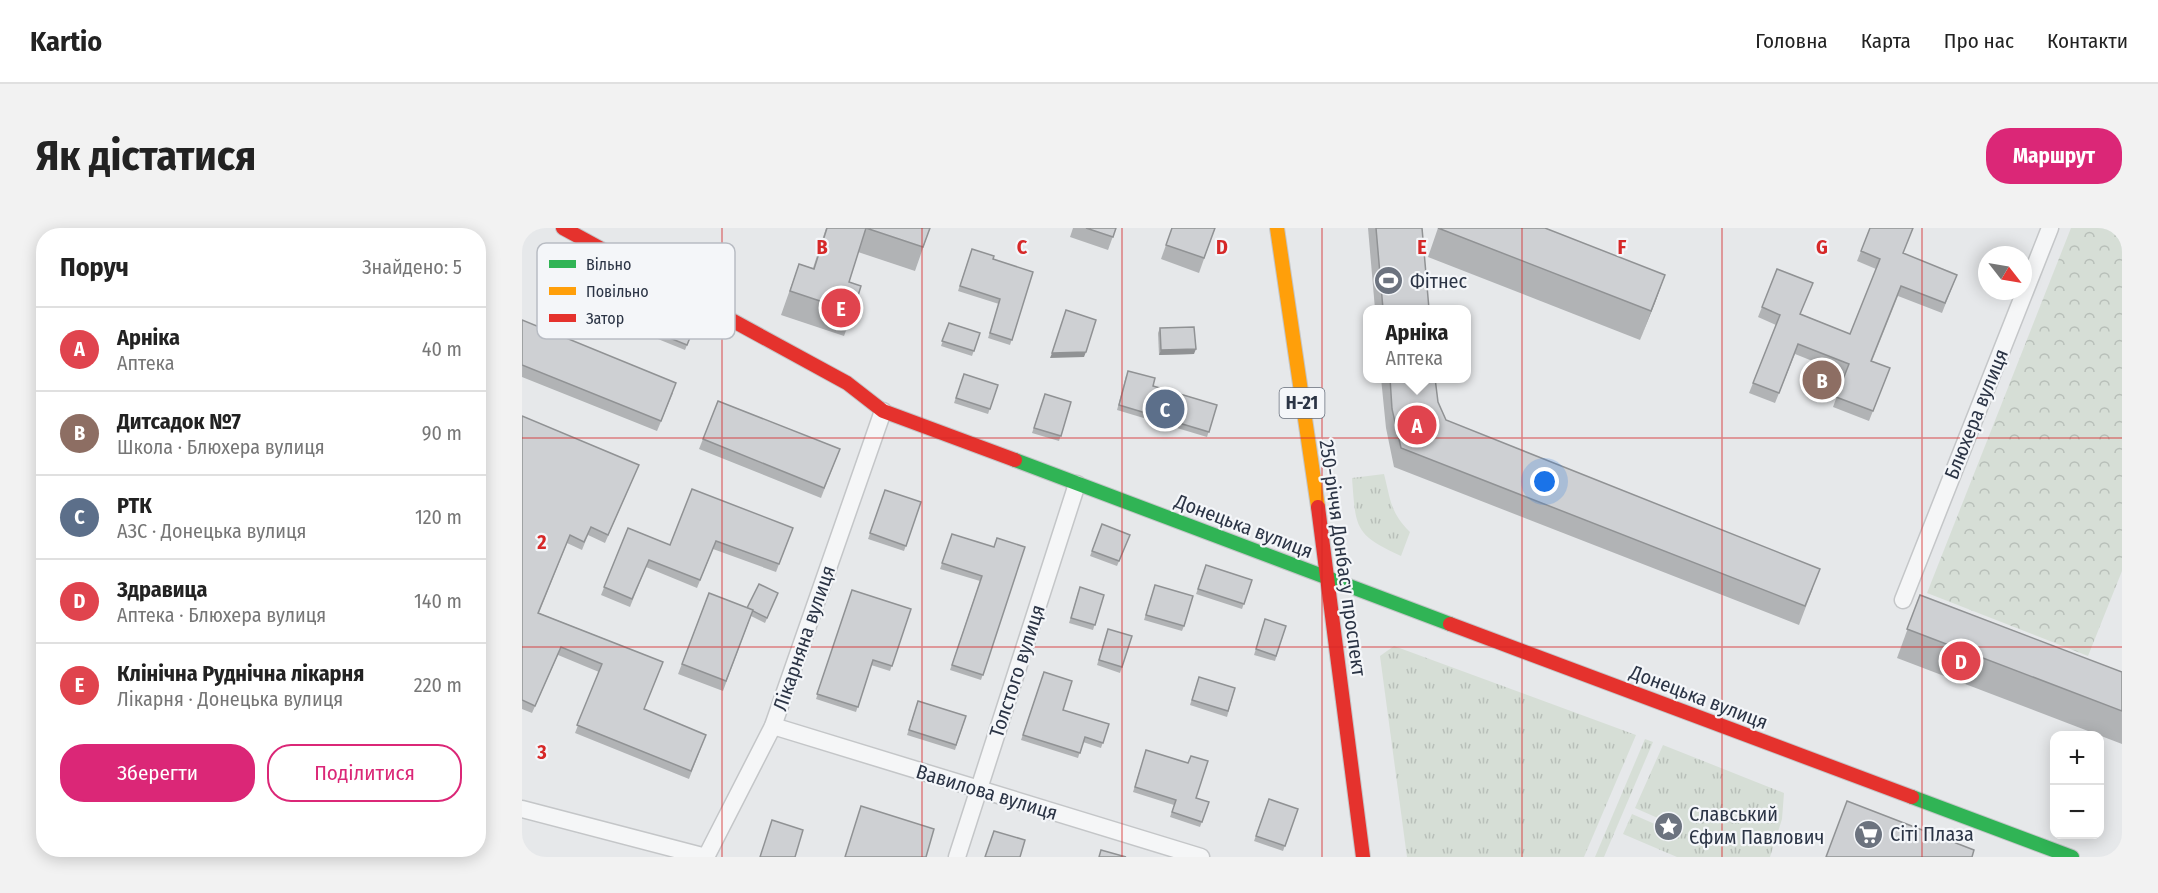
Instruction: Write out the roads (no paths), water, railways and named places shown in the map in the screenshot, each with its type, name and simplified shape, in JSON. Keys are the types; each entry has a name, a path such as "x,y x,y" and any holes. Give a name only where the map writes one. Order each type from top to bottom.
{"main road":[{"name":"Донецька вулиця","path":"563,228 590,243"},
{"name":"250-річчя Донбасу проспект","path":"1277,228 1328,578 1363,857"},
{"name":"Донецька вулиця","path":"735,322 847,383 884,411 2072,857"}],"street":[{"name":"Блюхера вулиця","path":"1903,600 2050,228"},
{"name":"Лікарняна вулиця","path":"706,857 773,726 884,411"},
{"name":"Толстого вулиця","path":"957,857 1077,484"},
{"name":"Вавилова вулиця","path":"773,726 1201,857"},
{"path":"522,809 706,857"}],"place":[{"name":"Фітнес","path":"1389,281"},
{"name":"Клінічна Руднічна лікарня","path":"841,308"},
{"name":"Дитсадок №7","path":"1822,380"},
{"name":"РТК","path":"1165,409"},
{"name":"Арніка","path":"1417,425"},
{"name":"Здравица","path":"1961,661"},
{"name":"Славський Єфим Павлович","path":"1668,826"},
{"name":"Сіті Плаза","path":"1869,834"}]}
